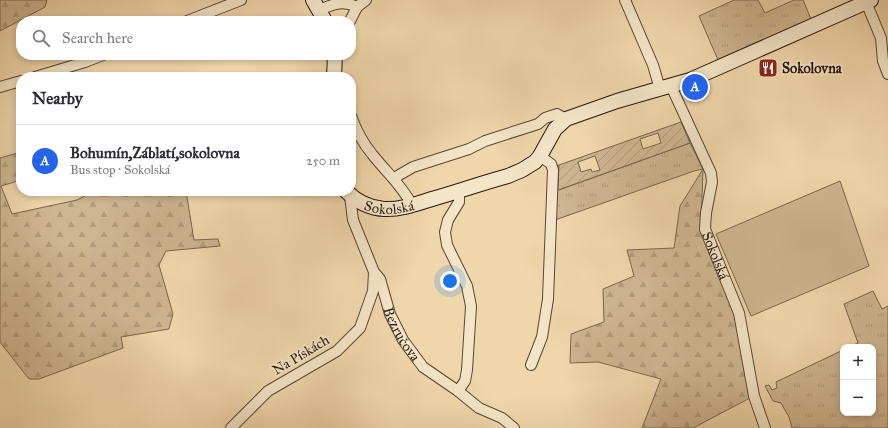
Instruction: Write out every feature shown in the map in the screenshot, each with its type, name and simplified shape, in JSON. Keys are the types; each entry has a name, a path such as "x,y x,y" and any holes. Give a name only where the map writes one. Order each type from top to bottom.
{"main road":[{"name":"Sokolská","path":"352,196 363,204 376,208 391,209 412,205 516,173 531,166 540,156 555,129 566,119 618,101 690,80 716,70 869,1"},
{"path":"334,72 335,60"}],"street":[{"path":"201,16 241,0"},
{"path":"352,16 357,7 366,0"},
{"path":"625,0 653,65 666,87"},
{"name":"Sokolská","path":"869,1 881,38 883,61 888,74"},
{"path":"319,10 344,2 357,7"},
{"path":"52,72 90,60"},
{"path":"0,87 16,82"},
{"name":"Sokolská","path":"666,87 711,173 712,182 706,213 705,229 739,313 754,396 765,428"},
{"path":"394,178 413,167 538,124 545,118 557,114 566,119"},
{"path":"356,126 364,143 379,163 394,178 412,205"},
{"path":"531,365 542,337 548,299 553,185 552,166 540,156"},
{"path":"458,391 465,381 467,370 471,306 467,286 447,245 445,232 448,220 459,202 459,191"},
{"name":"Bezručova","path":"349,196 353,220 374,272 380,279 390,314 403,340 422,367 458,391 479,408 502,418 514,428"},
{"name":"Na Pískách","path":"231,428 268,391 337,351 360,328 373,291 374,272"}],"green space":[{"path":"0,0 47,0 45,7 28,16 16,16 16,22 0,31"},
{"path":"734,0 758,0 765,13 794,0 803,0 811,19 718,60 699,16"},
{"path":"681,122 690,143 558,190 559,165","holes":["658,133 661,143 643,149 640,139","595,156 600,170 592,172 591,169 581,172 578,162"]},
{"path":"690,143 703,169 555,220 555,167 559,165 559,190"},
{"path":"16,153 16,182 1,186 12,214 77,200 85,196 187,196 194,240 218,239 220,246 166,251 159,265 173,314 169,329 121,337 123,348 39,379 29,379 0,342 0,158"},
{"path":"703,169 701,227 734,312 750,398 693,428 642,428 661,379 598,362 570,363 571,334 604,322 603,289 634,276 627,250 674,248 680,206"},
{"path":"840,181 869,266 751,316 716,234"},
{"path":"873,291 882,309 888,306 888,428 792,428 789,417 781,403 773,401 765,386 769,385 772,390 777,388 776,382 840,351 840,416 876,416 876,344 856,344 858,343 844,304"}],"place":[{"name":"Sokolovna","path":"768,68"},
{"name":"Bohumín,Záblatí,sokolovna","path":"695,87"}]}
